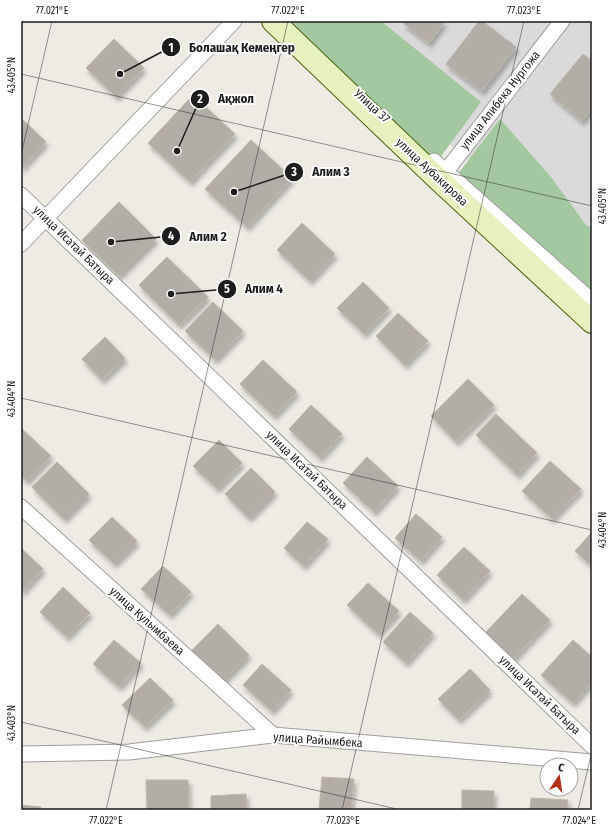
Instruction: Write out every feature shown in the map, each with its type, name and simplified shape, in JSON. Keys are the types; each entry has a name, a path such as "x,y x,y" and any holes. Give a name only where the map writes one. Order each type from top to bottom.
{"main road":[{"name":"улица Аубакирова","path":"272,21 439,180 592,322"}],"street":[{"path":"21,244 45,217 234,21"},
{"name":"Улица 37","path":"279,21 293,36 592,301"},
{"name":"улица Алибека Нургожа","path":"439,180 562,21"},
{"name":"улица Исатай Батыра","path":"21,195 592,746"},
{"name":"улица Кулымбаева","path":"21,507 273,735"},
{"name":"улица Райымбека","path":"21,754 129,752 273,735 592,762"}],"shaded area":[{"path":"308,21 592,21 592,265 323,37"}],"green space":[{"path":"281,21 381,21 481,102 436,163"},
{"path":"500,119 551,177 586,225 592,228 592,301 454,179"}],"building":[{"path":"406,21 445,21 429,43 404,24"},
{"path":"479,21 482,21 516,47 482,91 446,64"},
{"path":"114,39 144,68 116,97 86,68"},
{"path":"583,54 592,61 592,109 582,121 550,94"},
{"path":"193,95 235,134 190,182 148,143"},
{"path":"21,118 46,142 21,169"},
{"path":"251,140 292,178 247,227 205,189"},
{"path":"119,202 156,239 119,276 82,240"},
{"path":"302,223 335,254 310,281 277,250"},
{"path":"167,257 208,297 179,325 139,285"},
{"path":"363,282 389,308 364,334 337,308"},
{"path":"213,302 243,331 215,360 185,331"},
{"path":"398,313 428,341 405,365 376,336"},
{"path":"105,337 125,358 102,380 82,359"},
{"path":"263,360 297,392 274,416 240,384"},
{"path":"468,379 494,405 456,442 431,416"},
{"path":"311,405 342,434 320,458 289,429"},
{"path":"496,414 537,453 517,475 476,435"},
{"path":"21,428 51,456 27,481 21,476"},
{"path":"219,440 242,463 217,489 193,466"},
{"path":"367,457 398,486 374,512 343,483"},
{"path":"550,461 581,489 552,519 522,491"},
{"path":"57,462 89,494 64,519 32,487"},
{"path":"251,468 275,492 249,518 225,494"},
{"path":"416,514 442,537 421,561 395,538"},
{"path":"112,517 137,541 114,564 89,540"},
{"path":"307,522 328,539 304,566 284,548"},
{"path":"592,532 592,566 575,551"},
{"path":"464,547 490,571 463,600 437,575"},
{"path":"21,548 43,569 21,593"},
{"path":"163,566 191,592 170,615 141,589"},
{"path":"368,583 399,611 378,634 347,605"},
{"path":"63,587 90,613 67,637 40,612"},
{"path":"522,594 550,620 513,659 485,633"},
{"path":"410,612 433,633 406,663 383,642"},
{"path":"218,624 249,655 222,682 191,651"},
{"path":"114,640 141,663 119,687 93,664"},
{"path":"573,640 592,657 592,682 573,703 541,675"},
{"path":"262,664 291,690 272,711 243,685"},
{"path":"470,669 490,690 459,720 438,699"},
{"path":"150,678 173,700 145,727 122,705"},
{"path":"322,777 354,779 351,810 319,810"},
{"path":"146,780 188,780 189,810 147,810"},
{"path":"462,790 494,791 493,810 462,810"},
{"path":"246,794 247,810 211,810 211,796"},
{"path":"531,798 568,800 567,810 530,810"},
{"path":"21,805 41,807 41,810 21,810"}],"place":[{"name":"Болашақ Кемеңгер","path":"120,74"},
{"name":"Ақжол","path":"177,151"},
{"name":"Алим 3","path":"234,192"},
{"name":"Алим 2","path":"111,242"},
{"name":"Алим 4","path":"171,294"}]}
